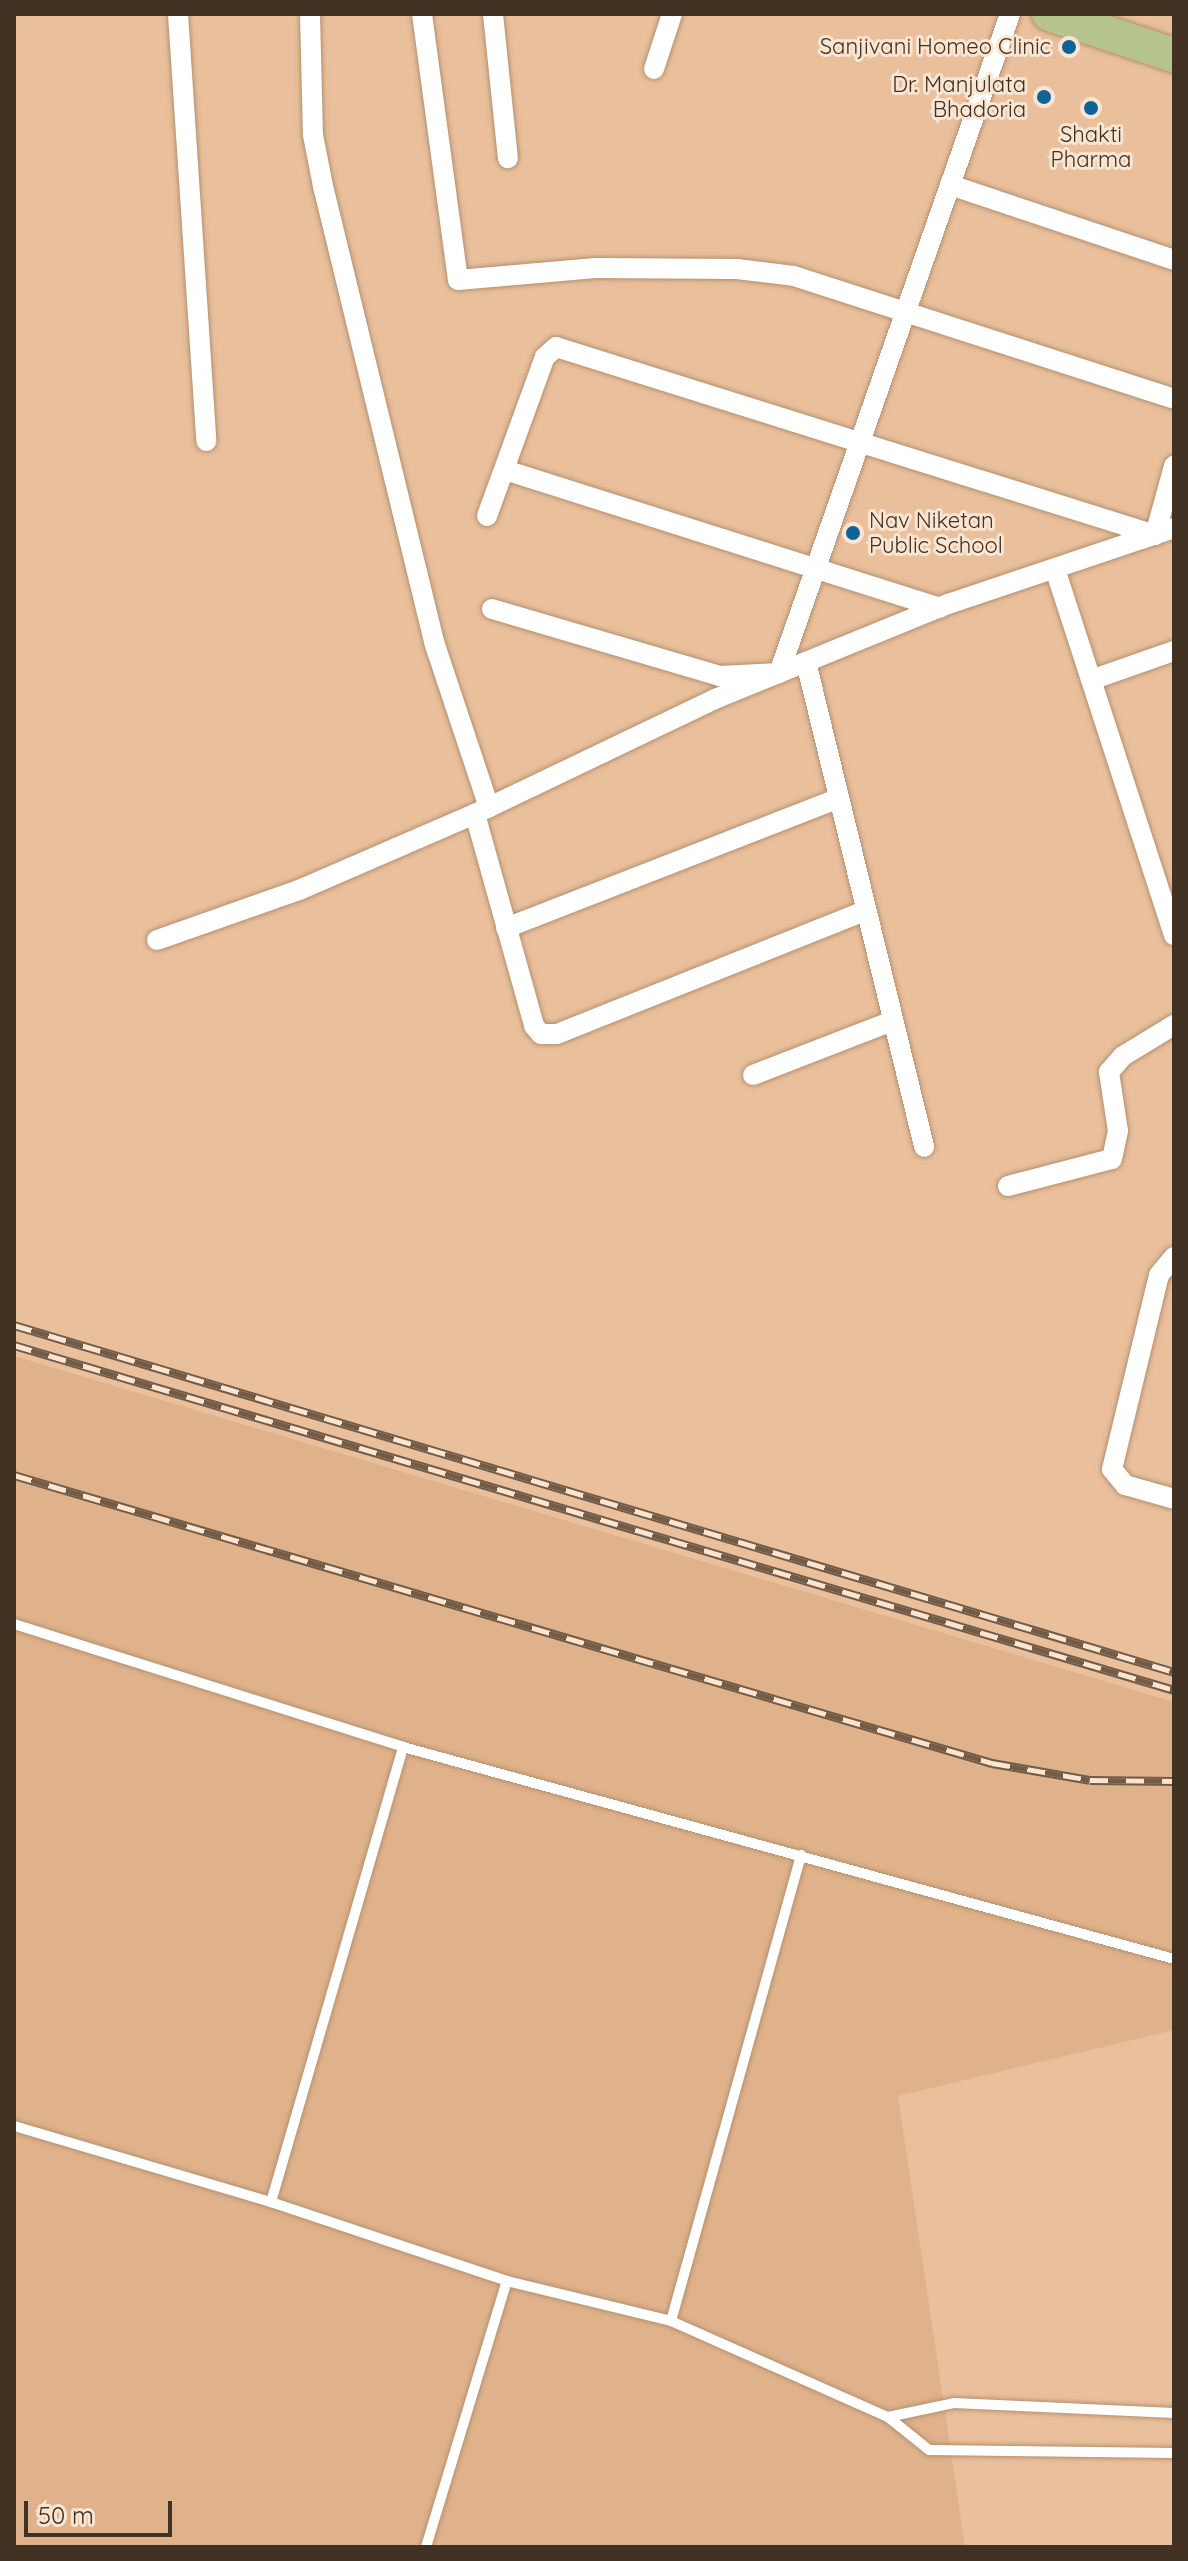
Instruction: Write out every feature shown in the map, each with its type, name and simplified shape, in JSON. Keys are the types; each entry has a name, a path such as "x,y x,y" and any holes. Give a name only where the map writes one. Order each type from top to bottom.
{"main road":[{"path":"1049,14 1174,55"},
{"path":"1103,14 1174,38"}],"street":[{"path":"178,14 206,441"},
{"path":"310,14 313,135 323,186 435,645 482,811 506,928 534,1026 541,1034 557,1034 865,911"},
{"path":"422,14 458,280 595,268 737,269 794,276 1174,399"},
{"path":"493,14 508,158"},
{"path":"654,69 672,14"},
{"path":"779,673 863,443 905,312 1010,14"},
{"path":"950,185 1174,260"},
{"path":"487,516 545,357 556,347 863,443 1164,532"},
{"path":"1164,532 1174,466"},
{"path":"505,470 940,608"},
{"path":"157,940 299,890 482,811 806,662 940,608 1164,532"},
{"path":"1055,569 1169,904 1174,935"},
{"path":"492,609 720,676 779,673"},
{"path":"1091,680 1174,651"},
{"path":"806,662 924,1147"},
{"path":"506,928 837,799"},
{"path":"753,1075 892,1021"},
{"path":"1008,1186 1112,1159 1118,1131 1109,1072 1123,1056 1174,1025"},
{"path":"1174,1257 1159,1275 1112,1469 1125,1485 1174,1499"}],"lane":[{"path":"14,1624 403,1747 1174,1959"},
{"path":"271,2202 403,1747"},
{"path":"671,2321 801,1855"},
{"path":"14,2126 271,2202 507,2281 671,2321 888,2417 929,2450 1174,2453"},
{"path":"426,2547 507,2281"},
{"path":"888,2417 954,2403 1174,2413"}],"shaded area":[{"path":"14,1356 1174,1702 1174,2030 898,2096 965,2547 14,2547"}],"railway":[{"path":"14,1325 1174,1672"},
{"path":"14,1345 1174,1690"},
{"path":"14,1475 992,1763 1090,1780 1174,1781"}],"place":[{"name":"Sanjivani Homeo Clinic","path":"1069,47"},
{"name":"Dr. Manjulata Bhadoria","path":"1044,97"},
{"name":"Shakti Pharma","path":"1091,108"},
{"name":"Nav Niketan Public School","path":"853,533"}]}
